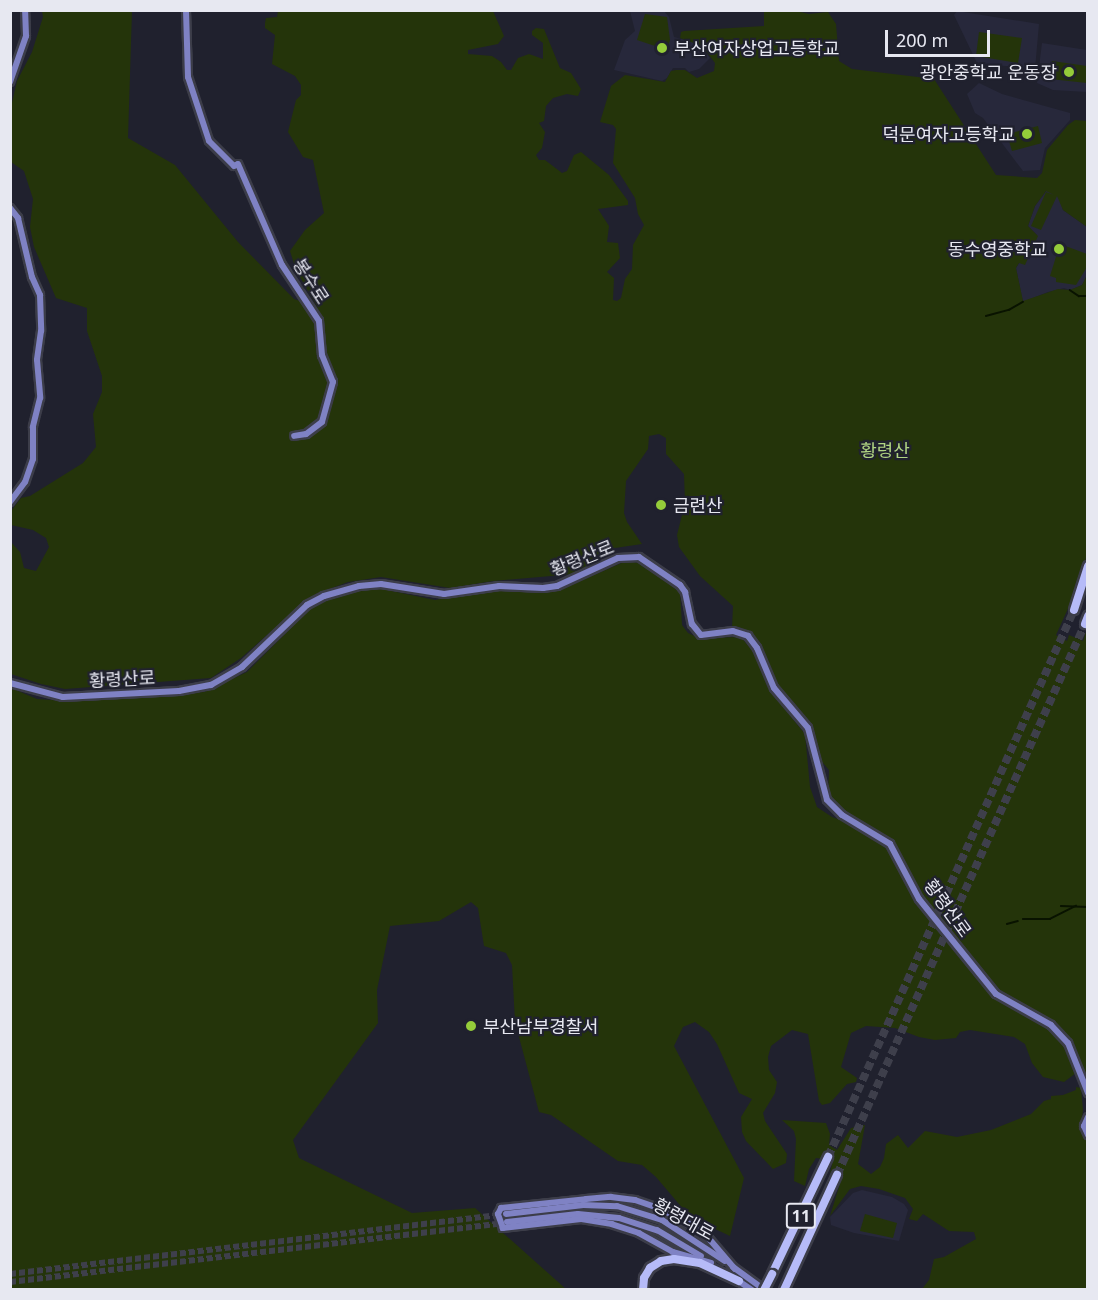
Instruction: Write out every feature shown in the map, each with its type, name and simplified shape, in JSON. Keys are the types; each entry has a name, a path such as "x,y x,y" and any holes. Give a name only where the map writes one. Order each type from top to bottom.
{"highway":[{"path":"1074,610 1088,566"},
{"name":"11","path":"764,1290 828,1157"},
{"name":"11","path":"785,1287 837,1175"},
{"path":"643,1290 644,1278 650,1268 674,1259 700,1263 739,1281"}],"street":[{"path":"10,82 26,36 25,10"},
{"name":"봉수로","path":"186,10 188,77 210,141 234,166 238,164 282,265 319,321 322,355 333,382 322,422 306,434 294,436"},
{"path":"10,208 18,218 32,277 40,295 41,330 37,354 40,398 33,428 33,459 25,482 10,502"},
{"name":"황령산로","path":"10,683 63,697 179,691 211,685 242,667 308,605 324,596 359,586 381,584 444,594 499,586 543,588 557,586 618,558 639,557 680,585 685,592 692,624 701,635 733,631 748,636 757,648 774,688 808,728 827,800 833,807 890,844 919,899 996,994 1051,1025 1068,1043 1088,1093"},
{"path":"1088,1117 1084,1126 1088,1135"},
{"path":"711,1263 673,1252 639,1233 612,1224 581,1219 503,1228 498,1214 501,1208 622,1198 661,1209 705,1234 735,1269"},
{"name":"황령대로","path":"506,1214 583,1205 618,1206 662,1220 697,1241 764,1290"},
{"name":"황령대로","path":"507,1222 578,1214 605,1215 641,1224 678,1242 752,1290"},
{"path":"697,1241 705,1241 705,1234"},
{"path":"673,1252 680,1248 678,1242"}],"shaded area":[{"name":"부산여자상업고등학교","path":"630,11 664,11 669,17 674,37 700,44 710,58 699,69 689,72 685,68 673,68 667,78 662,81 614,70 625,40 635,31"},
{"path":"957,11 1039,24 1035,69 977,63 954,15"},
{"path":"1042,43 1087,50 1087,92 1053,90 1037,83"},
{"name":"덕문여자고등학교","path":"979,83 1002,94 1070,113 1070,120 1045,148 1040,170 1023,171 983,118 975,113 967,94"},
{"name":"동수영중학교","path":"1047,190 1058,196 1063,210 1087,227 1087,275 1082,285 1070,290 1064,288 1048,292 1023,302 1016,268 1037,235 1028,226 1035,206"},
{"path":"862,1190 892,1197 904,1204 908,1210 899,1241 854,1233 831,1225 830,1217 853,1193"}],"green space":[{"name":"황령산","path":"42,11 132,11 128,138 175,165 238,242 294,299 317,307 296,270 290,251 305,230 324,213 313,160 303,157 288,132 296,100 301,95 301,85 295,76 272,64 275,35 265,28 265,23 266,18 277,17 278,11 493,11 504,36 498,44 468,50 468,54 492,56 507,70 511,70 518,58 529,54 543,59 543,43 532,35 532,31 536,28 544,29 560,68 571,73 581,89 578,96 567,94 553,98 546,106 544,121 539,123 545,132 542,148 536,155 539,160 545,160 562,173 567,171 574,155 581,152 609,175 628,201 628,205 598,209 609,226 607,242 618,243 620,258 607,272 614,278 613,300 617,301 621,298 625,279 632,269 633,245 644,225 638,214 635,198 613,163 616,129 613,125 600,122 611,86 625,75 665,82 671,71 685,70 697,78 714,71 715,63 702,46 680,38 681,32 764,26 764,11 796,11 809,14 828,12 836,24 839,61 852,69 934,79 996,175 1037,178 1042,173 1047,150 1068,125 1075,120 1087,121 1087,227 1063,210 1057,196 1041,230 1031,226 1046,192 1054,195 1046,191 1035,206 1028,226 1038,236 1025,265 1019,263 1016,268 1023,301 1058,289 1070,290 1082,285 1087,275 1087,554 1074,602 1071,602 1056,635 1067,641 1069,635 1083,641 1087,629 1087,1089 1073,1048 1053,1025 997,993 960,948 959,940 946,929 922,900 896,850 862,823 835,807 828,796 829,770 818,757 811,729 776,687 762,646 750,633 739,627 732,628 733,606 700,576 679,547 677,535 685,503 684,474 666,454 666,438 659,434 649,436 648,449 626,481 624,513 627,522 642,544 615,548 574,574 493,581 450,588 381,577 348,582 316,594 241,658 211,678 65,689 11,674 10,541 20,552 24,568 36,571 49,547 46,538 33,530 11,525 11,511 21,498 30,496 83,463 96,447 93,414 102,392 102,376 87,331 87,308 56,298 34,247 30,227 33,199 24,171 11,162 11,107 17,81 32,52 43,17"},
{"path":"645,14 667,17 670,40 667,50 637,40"},
{"path":"979,32 1022,38 1018,63 976,56"},
{"name":"광안중학교 운동장","path":"1052,61 1087,66 1087,83 1050,79"},
{"path":"1038,126 1042,143 1012,151 1007,134"},
{"path":"1060,244 1087,254 1087,267 1076,285 1056,282 1056,278 1050,276"},
{"path":"626,561 645,564 680,592 682,625 688,633 699,638 741,637 757,656 775,697 805,734 810,787 817,807 832,817 852,824 890,851 917,903 986,990 1059,1036 1067,1049 1076,1073 1064,1082 1043,1077 1032,1063 1025,1044 1014,1037 970,1030 960,1032 956,1038 935,1040 895,1028 866,1026 851,1033 841,1067 857,1078 856,1082 847,1084 830,1103 822,1105 819,1101 808,1034 792,1030 771,1046 768,1057 769,1070 777,1082 775,1093 763,1113 765,1121 787,1154 786,1163 773,1169 746,1141 742,1132 741,1117 752,1099 739,1093 717,1044 709,1032 695,1022 683,1027 674,1046 744,1178 730,1236 690,1217 656,1177 642,1165 618,1161 551,1115 539,1112 515,1022 512,965 506,953 484,946 478,908 471,902 439,921 390,926 377,990 378,1023 293,1140 299,1158 412,1213 475,1208 566,1289 11,1290 11,688 37,699 67,701 204,692 247,672 316,603 350,592 377,588 435,600 489,591 560,590"},
{"path":"1076,1087 1081,1088 1083,1110 1081,1127 1088,1137 1087,1289 922,1289 929,1280 934,1259 944,1257 976,1239 974,1232 949,1231 923,1214 917,1221 909,1219 913,1209 905,1198 879,1189 861,1186 850,1189 830,1216 842,1177 830,1173 833,1160 816,1158 809,1169 805,1186 794,1181 796,1139 794,1131 782,1120 826,1123 830,1134 829,1145 837,1150 851,1128 865,1125 858,1164 871,1174 880,1167 886,1144 898,1135 908,1148 925,1131 957,1137 991,1130 1031,1114 1044,1101 1051,1099 1051,1096 1063,1095 1076,1090"},
{"path":"865,1214 897,1223 893,1238 860,1231"}],"waterway":[{"path":"1070,290 1079,296 1088,296"},
{"path":"986,316 1009,310 1023,302"},
{"path":"1061,906 1088,907"},
{"path":"1023,919 1050,919 1076,906"},
{"path":"1007,924 1018,921"}],"tunnel":[{"path":"828,1157 1074,610"},
{"path":"837,1175 1085,624"},
{"path":"10,1274 506,1214"},
{"path":"10,1282 504,1223"}],"place":[{"name":"부산여자상업고등학교","path":"662,48"},
{"name":"광안중학교 운동장","path":"1069,72"},
{"name":"덕문여자고등학교","path":"1027,134"},
{"name":"동수영중학교","path":"1059,249"},
{"name":"금련산","path":"661,505"},
{"name":"부산남부경찰서","path":"471,1026"}]}
